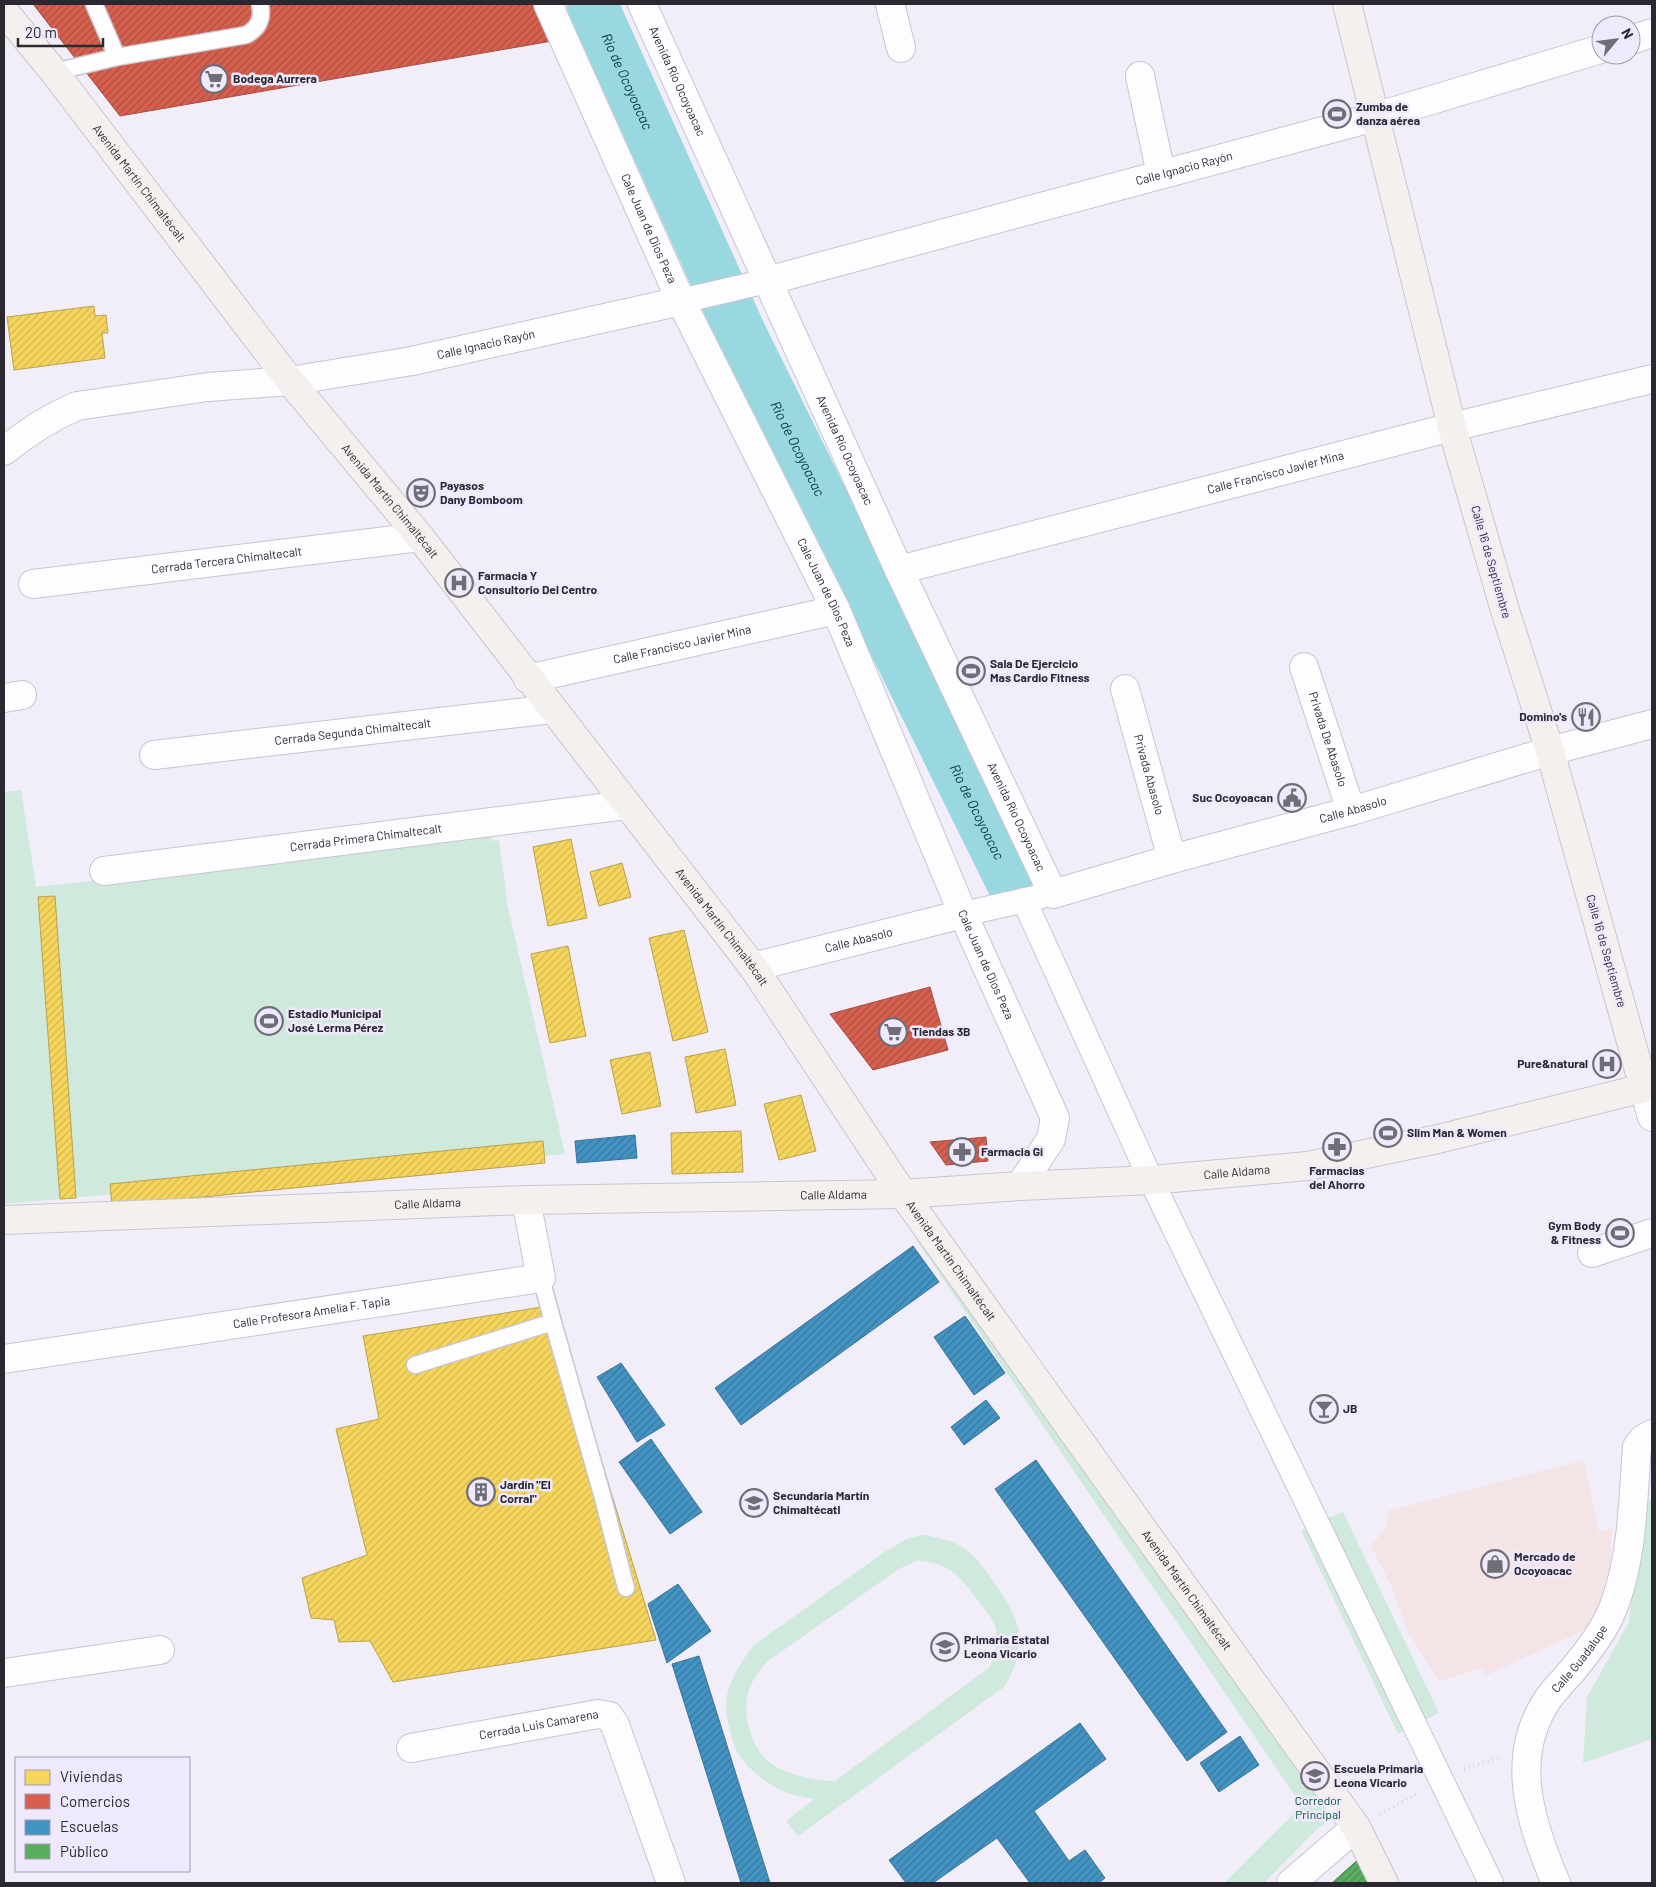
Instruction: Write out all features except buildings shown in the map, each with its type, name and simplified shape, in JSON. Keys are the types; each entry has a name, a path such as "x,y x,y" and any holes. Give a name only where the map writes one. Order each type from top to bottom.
{"main road":[{"name":"Calle 16 de Septiembre","path":"1347,4 1452,427 1504,607 1550,751 1648,1087"},
{"name":"Avenida Martín Chimaltécalt","path":"4,11 54,72 290,381 420,537 528,679 753,967 903,1194 1356,1827 1384,1883"},
{"name":"Calle Aldama","path":"4,1220 526,1200 903,1194 1151,1180 1308,1166 1438,1140 1648,1087"}],"street":[{"name":"Cale Juan de Dios Peza","path":"548,4 686,300 836,610 963,914 1054,1118 1051,1139 1020,1186"},
{"name":"Avenida Río Ocoyoacac","path":"642,4 761,282 1053,894"},
{"path":"890,4 901,48"},
{"name":"Calle Ignacio Rayón","path":"761,282 1375,117 1591,52"},
{"path":"1140,76 1161,174"},
{"path":"686,300 761,282"},
{"name":"Calle Ignacio Rayón","path":"4,451 32,430 77,406 208,387 290,381 412,361 686,300"},
{"name":"Calle Francisco Javier Mina","path":"899,570 1452,427 1652,379"},
{"name":"Cerrada Tercera Chimaltecalt","path":"33,584 420,537"},
{"name":"Calle Francisco Javier Mina","path":"528,679 836,610"},
{"name":"Privada De Abasolo","path":"1304,667 1351,811"},
{"name":"Privada Abasolo","path":"1125,689 1172,859"},
{"name":"Cerrada Segunda Chimaltecalt","path":"154,755 552,709"},
{"name":"Calle Abasolo","path":"1053,894 1172,859 1351,811 1550,751 1652,724"},
{"name":"Cerrada Primera Chimaltecalt","path":"104,871 626,805"},
{"path":"963,914 1053,894"},
{"path":"1024,900 1151,1180 1491,1883"},
{"name":"Calle Abasolo","path":"753,967 963,914"},
{"name":"Calle 16 de Septiembre","path":"1648,1087 1652,1116"},
{"path":"526,1200 541,1278"},
{"path":"1592,1253 1652,1234"},
{"name":"Calle Profesora Amelía F. Tapia","path":"4,1359 541,1278"},
{"name":"Calle Guadalupe","path":"1556,1883 1538,1839 1528,1802 1526,1757 1532,1728 1548,1700 1602,1631 1616,1601 1627,1555 1637,1447 1643,1439 1652,1434"},
{"path":"4,1673 160,1650"},
{"name":"Cerrada Luis Camarena","path":"411,1748 598,1714 608,1716 615,1726 671,1883"},
{"path":"1291,1883 1356,1827"}],"lane":[{"path":"94,4 117,58"},
{"path":"54,72 117,58 246,35 253,31 262,17 260,4"},
{"path":"541,1278 603,1498 626,1588"},
{"path":"415,1365 553,1322"}],"shaded area":[{"name":"Mercado de Ocoyoacac","path":"1584,1460 1599,1532 1612,1528 1608,1602 1595,1625 1485,1676 1483,1668 1439,1681 1408,1632 1389,1581 1371,1546 1387,1526 1388,1511"}],"green space":[{"name":"Estadio Municipal José Lerma Pérez","path":"21,790 36,887 320,856 490,830 492,841 499,840 508,908 565,1154 4,1204 4,792"},
{"name":"Corredor Principal","path":"913,1235 991,1321 1339,1810 1315,1831 1264,1883 1224,1883 1302,1806"},
{"path":"1652,1498 1652,1739 1583,1763 1587,1697 1629,1622 1641,1513"},
{"path":"1343,1512 1439,1713 1398,1734 1301,1530"},
{"path":"923,1535 950,1541 968,1551 975,1558 998,1588 1013,1614 1020,1636 1017,1660 1004,1687 798,1836 786,1821 814,1799 778,1789 759,1776 742,1759 733,1742 729,1726 726,1701 729,1688 738,1668 754,1645 883,1553 906,1539","holes":["916,1561 938,1564 954,1573 993,1620 996,1642 990,1667 835,1781 817,1780 797,1775 770,1763 758,1749 753,1739 749,1729 746,1709 750,1688 761,1669 768,1661 899,1569"]}],"waterway":[{"name":"Rio de Ocoyoacac","path":"592,4 740,332 1014,887"}],"place":[{"name":"Bodega Aurrera","path":"214,79"},
{"name":"Zumba de danza aérea","path":"1337,114"},
{"name":"Payasos Dany Bomboom","path":"421,493"},
{"name":"Farmacia Y Consultorio Del Centro","path":"459,583"},
{"name":"Sala De Ejercicio Mas Cardio Fitness","path":"971,671"},
{"name":"Domino's","path":"1586,717"},
{"name":"Suc Ocoyoacan","path":"1292,798"},
{"name":"Estadio Municipal José Lerma Pérez","path":"269,1021"},
{"name":"Tiendas 3B","path":"893,1032"},
{"name":"Pure&natural","path":"1607,1064"},
{"name":"Slim Man & Women","path":"1388,1133"},
{"name":"Farmacias del Ahorro","path":"1337,1147"},
{"name":"Farmacia Gi","path":"962,1152"},
{"name":"Gym Body & Fitness","path":"1620,1233"},
{"name":"JB","path":"1324,1409"},
{"name":"Jardín \"El Corral\"","path":"481,1492"},
{"name":"Secundaria Martín Chimaltécatl","path":"754,1503"},
{"name":"Mercado de Ocoyoacac","path":"1495,1564"},
{"name":"Primaria Estatal Leona Vicario","path":"945,1647"},
{"name":"Escuela Primaria Leona Vicario","path":"1315,1776"}]}
